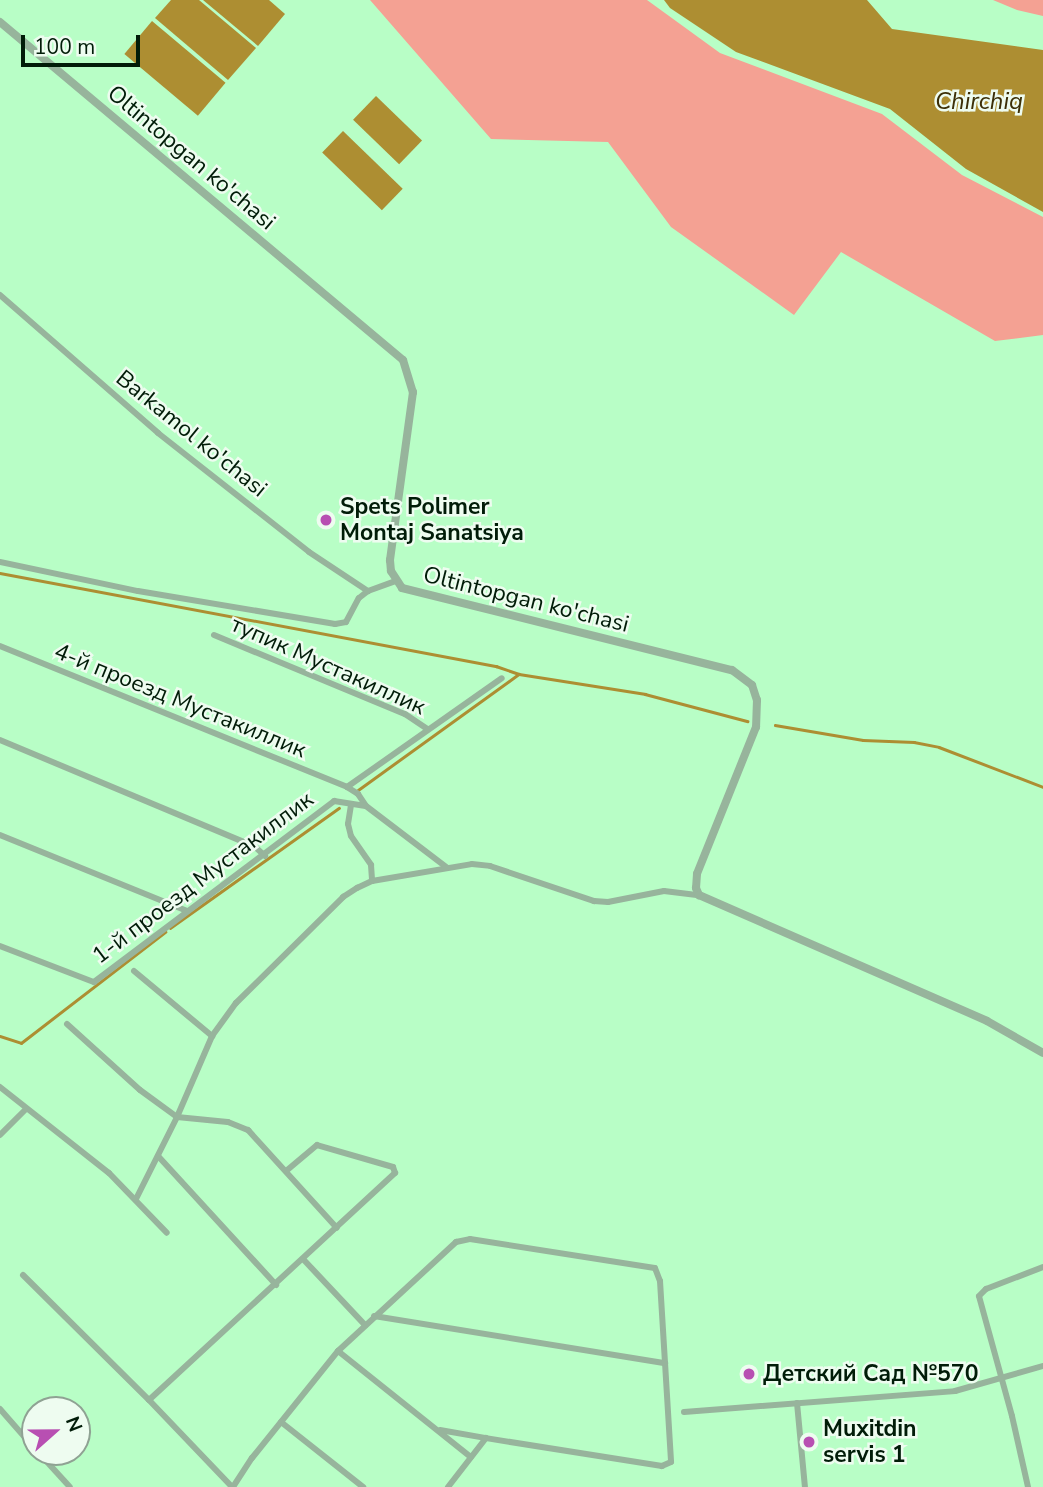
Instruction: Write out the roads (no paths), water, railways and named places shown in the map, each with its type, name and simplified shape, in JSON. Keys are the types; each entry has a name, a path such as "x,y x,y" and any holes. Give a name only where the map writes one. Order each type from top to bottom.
{"street":[{"name":"Oltintopgan ko'chasi","path":"0,22 403,360 413,392 390,560 395,581 407,591 732,670 752,685 757,701 756,727 697,874 695,888 699,895"},
{"name":"Barkamol ko'chasi","path":"0,295 158,433 309,552 368,591"},
{"path":"0,562 138,591 335,624 346,622 359,598 368,591 395,581"},
{"name":"тупик Мустакиллик","path":"214,635 405,714 427,729"},
{"name":"4-й проезд Мустакиллик","path":"0,646 347,787"},
{"path":"446,867 366,806 358,794 347,787 502,678"},
{"path":"0,740 254,846 265,856"},
{"path":"334,801 339,784"},
{"name":"1-й проезд Мустакиллик","path":"0,946 94,982 265,856 334,801 366,806"},
{"path":"351,805 348,824 351,836 371,865 372,881"},
{"path":"0,835 187,911"},
{"path":"136,1199 177,1117 212,1036 236,1003 343,897 372,881 446,867 472,864 490,866 608,902 664,891 699,895 987,1021 1043,1053"},
{"path":"134,971 212,1036"},
{"path":"67,1024 140,1090 177,1117 240,1125 337,1227"},
{"path":"0,1087 25,1110 85,1152 136,1199 166,1233"},
{"path":"0,1135 25,1110"},
{"path":"149,1400 393,1176 393,1167 317,1145 286,1171"},
{"path":"158,1156 276,1285"},
{"path":"23,1275 233,1487 338,1351 450,1246 463,1239 650,1266 659,1273 671,1457 667,1465 436,1430"},
{"path":"303,1259 365,1325"},
{"path":"1027,1487 980,1293 1043,1267"},
{"path":"374,1317 666,1363"},
{"path":"338,1351 471,1457"},
{"path":"684,1412 955,1391 1043,1366"},
{"path":"797,1403 805,1487"},
{"path":"0,1409 21,1433"},
{"path":"281,1422 363,1487"},
{"path":"448,1487 486,1437"},
{"path":"50,1466 69,1487"}],"water":[{"path":"171,0 199,0 256,48 228,80 155,18"},
{"path":"203,0 269,0 285,14 258,46"},
{"name":"Chirchiq","path":"664,0 867,0 892,29 1043,50 1043,212 966,169 890,109 736,52 670,8"},
{"path":"152,21 226,83 198,116 124,54"},
{"path":"376,96 422,140 399,164 353,120"},
{"path":"343,131 403,189 382,210 322,153"}],"waterway":[{"path":"0,573 496,666 519,674 645,694 747,721"},
{"path":"358,790 519,674"},
{"path":"775,725 863,740 914,742 939,747 1043,787"},
{"path":"170,928 339,808"},
{"path":"0,1036 21,1043 165,932"}],"place":[{"name":"Spets Polimer Montaj Sanatsiya","path":"326,520"},
{"name":"Детский Сад №570","path":"749,1374"},
{"name":"Muxitdin servis 1","path":"809,1442"}]}
